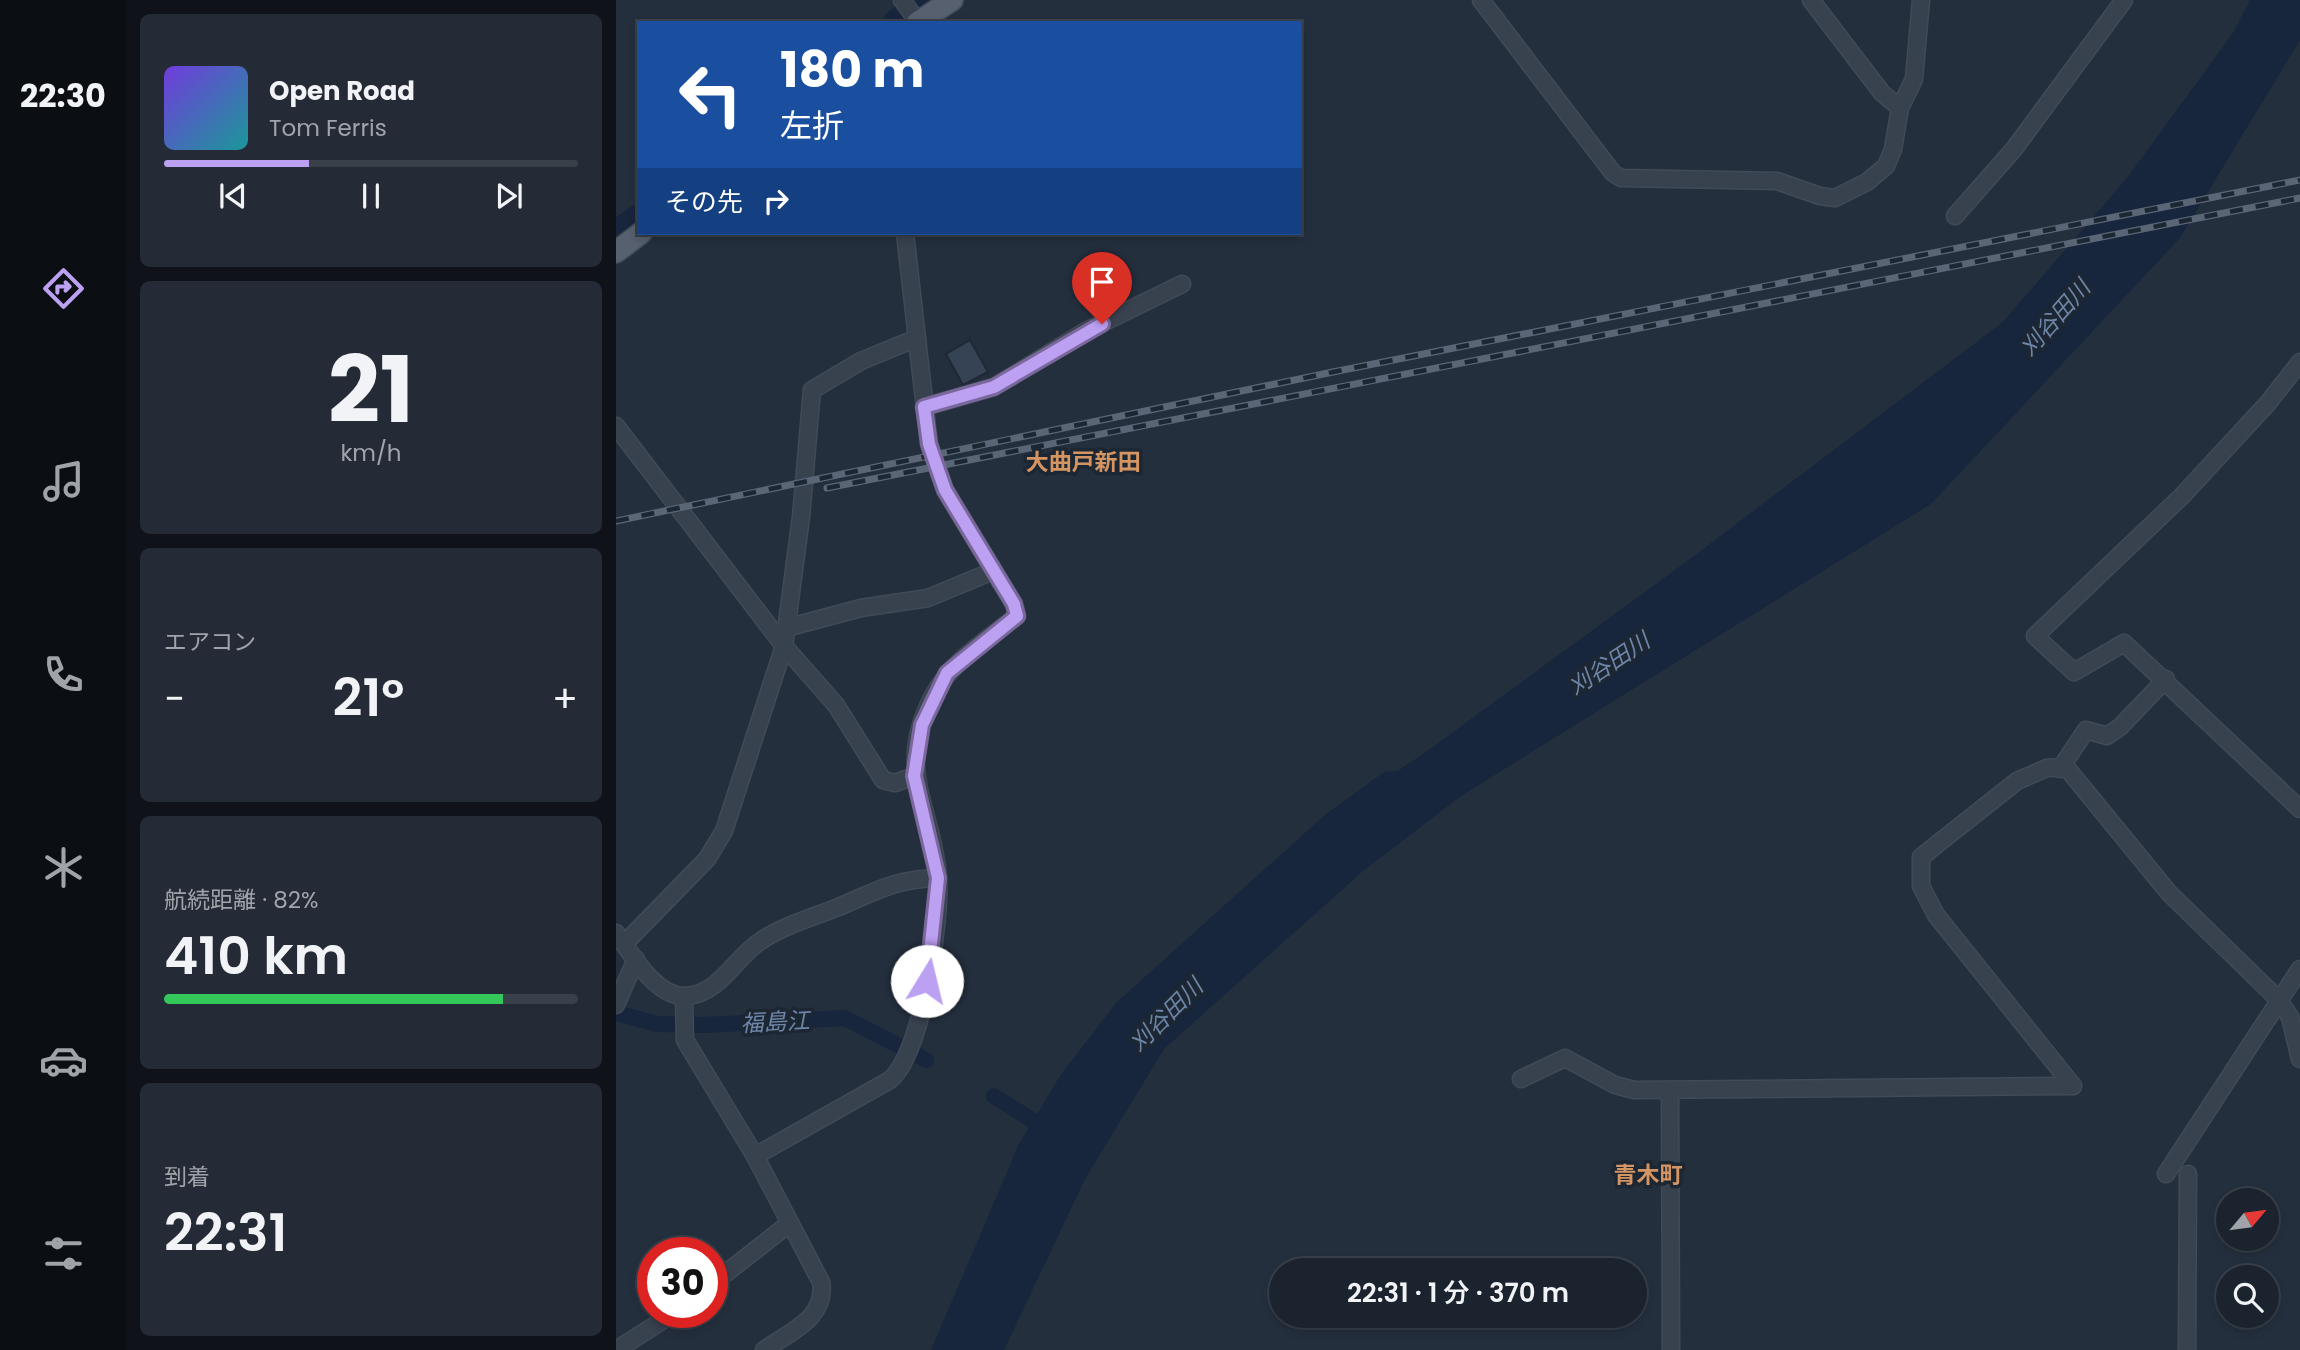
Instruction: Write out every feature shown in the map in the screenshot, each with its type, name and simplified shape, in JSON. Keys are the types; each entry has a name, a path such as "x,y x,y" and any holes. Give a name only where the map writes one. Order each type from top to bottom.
{"main road":[{"path":"919,21 952,0"},
{"path":"616,251 638,235"}],"street":[{"path":"902,0 916,21"},
{"path":"1481,0 1613,173 1621,178 1777,181 1820,196 1835,198 1867,182 1886,166 1893,149 1900,108 1914,79 1921,0"},
{"path":"1811,0 1882,93 1900,108"},
{"path":"1955,216 2014,149 2124,0"},
{"path":"755,1156 890,1080 905,1063 916,1037 934,932 938,878 914,776 922,725 947,673 1017,616 1014,604 945,490 929,444 905,235"},
{"path":"924,407 994,387 1084,332 1182,284"},
{"path":"684,1004 659,986 620,939 715,848 724,831 784,646 801,517 812,390 862,360 917,338"},
{"path":"2300,362 2268,403 2182,496 2035,636 2074,672 2124,643 2166,679 2300,808"},
{"path":"616,426 784,646 836,705 883,780 895,783 914,776"},
{"path":"786,628 862,608 928,598 993,571"},
{"path":"2060,769 2086,730 2107,736 2120,727 2166,679"},
{"path":"1521,1079 1564,1058 1615,1085 1634,1090 2073,1086 1936,915 1921,886 1921,857 2017,781 2047,768 2066,767 2169,892 2280,1002 2290,1017 2300,1059"},
{"path":"684,1004 718,981 759,941 779,930 887,884 938,878"},
{"path":"617,1003 636,959"},
{"path":"2166,1174 2300,969"},
{"path":"684,1004 684,1033 755,1156 821,1282 820,1305 814,1315 764,1350"},
{"path":"1670,1090 1671,1350"},
{"path":"2187,1350 2188,1174"},
{"path":"728,1271 790,1223"},
{"path":"616,1350 651,1328"}],"water":[{"name":"刈谷田川","path":"2250,0 2300,0 2300,40 2180,238 1931,504 1461,796 1363,871 1164,1049 1085,1179 1004,1350 931,1350 1019,1144 1060,1076 1116,1003 1326,814 1384,772 1398,771 1434,746 1690,559 2003,322 2127,178 2233,33"}],"building":[{"path":"970,340 988,372 963,385 946,354"}],"waterway":[{"path":"900,21 926,0"},
{"path":"616,235 637,219"},
{"name":"福島江","path":"616,1013 657,1024 704,1025 845,1018 926,1060"},
{"name":"福島江","path":"994,1096 1051,1132"}],"railway":[{"path":"616,521 1333,372 2300,180"},
{"path":"827,488 2300,198"}],"district":[{"name":"大曲戸新田","path":"1083,462"},
{"name":"青木町","path":"1648,1175"}],"route":[{"path":"927,981 938,878 930,832 914,776 916,749 932,698 947,673 962,657 1017,616 1014,604 945,490 929,444 924,407 964,398 994,387 1084,332 1102,324"}]}
